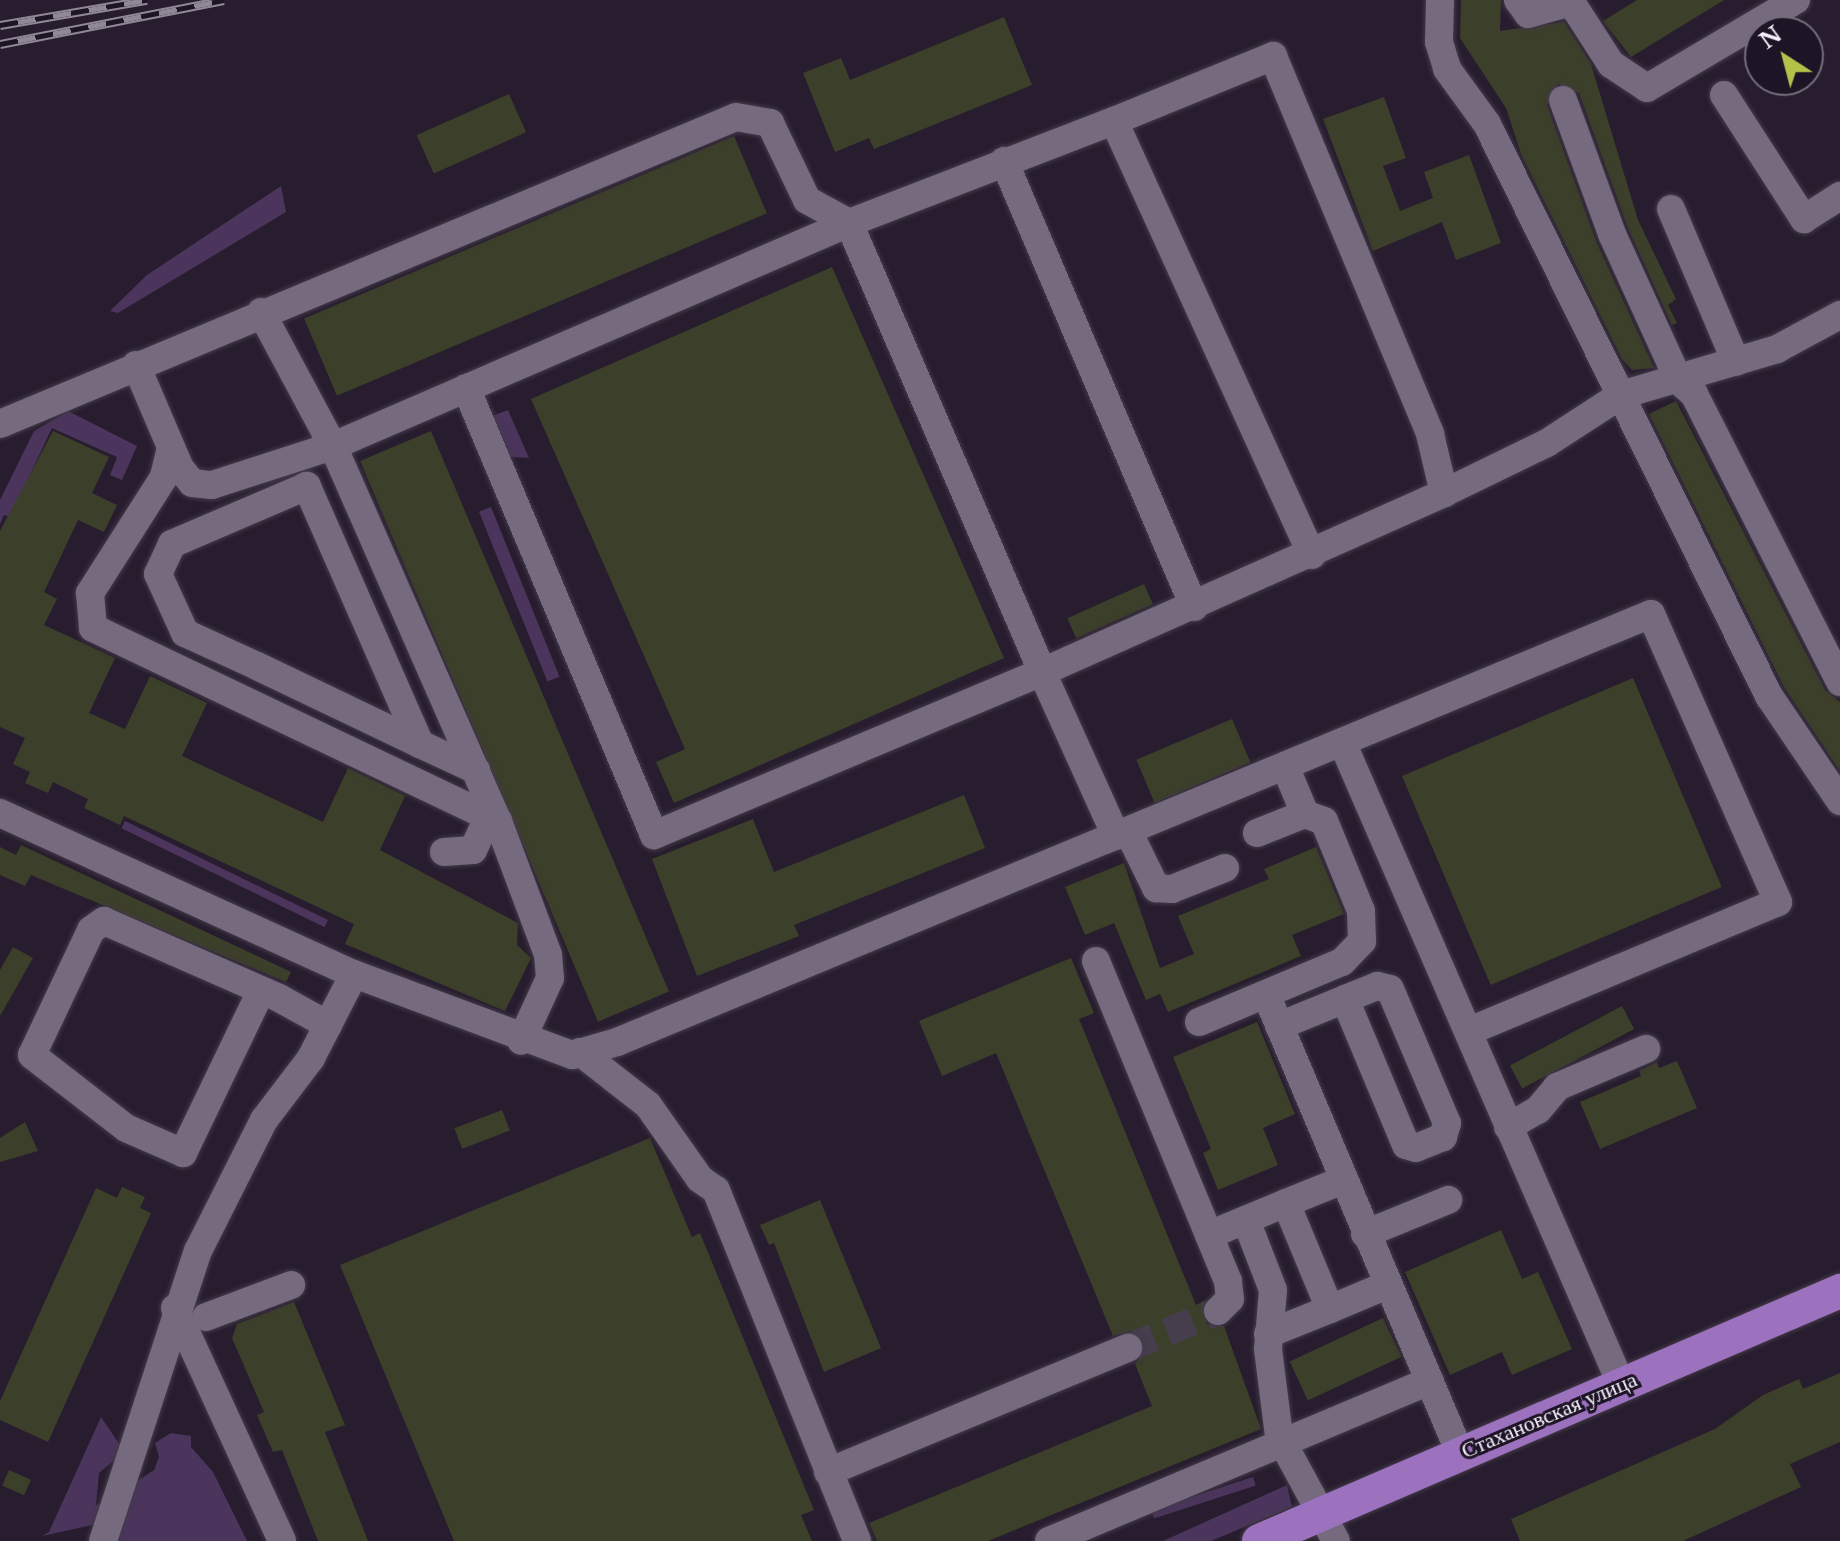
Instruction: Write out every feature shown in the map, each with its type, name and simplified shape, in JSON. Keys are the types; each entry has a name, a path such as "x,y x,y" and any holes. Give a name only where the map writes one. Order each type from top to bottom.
{"main road":[{"name":"Стахановская улица","path":"1259,1541 1330,1526 1459,1452 1840,1291"}],"street":[{"path":"1440,0 1439,42 1447,69 1487,124 1769,696 1840,801"},
{"path":"1518,0 1528,14 1571,2 1611,64 1647,88 1796,0"},
{"path":"136,365 186,476 201,486 333,446 849,223 1273,56 1430,434 1444,493"},
{"path":"1724,95 1804,219 1840,196"},
{"path":"1563,100 1612,234 1679,381 1694,394 1840,682"},
{"path":"0,424 261,312 736,117 770,123 807,200 849,223 1042,672 1122,833 1156,888 1172,889 1225,868"},
{"path":"1114,121 1312,555"},
{"path":"1004,161 1194,607"},
{"path":"1671,209 1736,362"},
{"path":"261,312 333,446 476,770 551,971 521,1041"},
{"path":"466,388 654,835 1312,555 1557,437 1621,395 1679,381 1736,362 1808,335 1840,315"},
{"path":"171,448 164,477 90,593 89,621 100,634 494,818"},
{"path":"420,744 307,486 172,544 158,574 185,633 257,666 420,744 476,770"},
{"path":"350,584 387,570"},
{"path":"0,813 354,974 521,1041 559,1054 580,1052 1122,833 1651,614 1778,902 1469,1031"},
{"path":"242,700 257,666"},
{"path":"1342,742 1621,1384"},
{"path":"1288,764 1305,814"},
{"path":"1199,1022 1342,962 1362,941 1361,911 1324,821 1305,814 1257,833"},
{"path":"444,852 473,850 494,818"},
{"path":"261,991 183,1153 126,1128 32,1055 91,930 104,921 261,991 328,1025"},
{"path":"1096,961 1231,1288 1227,1305 1218,1311"},
{"path":"103,1541 175,1308 264,1120 328,1025 354,974"},
{"path":"1279,1026 1345,999 1377,986 1393,993 1447,1123 1443,1137 1416,1148 1406,1145 1345,999"},
{"path":"1266,994 1459,1452"},
{"path":"1508,1127 1538,1110 1557,1087 1646,1049"},
{"path":"580,1052 648,1105 700,1179 716,1190 857,1541"},
{"path":"1209,1235 1343,1180"},
{"path":"1365,1234 1448,1200"},
{"path":"1286,1203 1330,1309"},
{"path":"1246,1220 1273,1290 1268,1334 1282,1445 1330,1526"},
{"path":"206,1317 291,1285"},
{"path":"1268,1334 1387,1285"},
{"path":"175,1308 282,1541"},
{"path":"828,1472 1128,1348"},
{"path":"1049,1541 1430,1381"}],"shaded area":[{"path":"281,186 286,212 118,313 110,311 147,275"},
{"path":"508,410 529,458 508,457 492,416"},
{"path":"68,411 137,446 122,480 110,475 117,457 52,428 10,517 4,515 0,524 0,500 34,431"},
{"path":"491,507 560,677 547,682 479,512"},
{"path":"125,821 328,920 325,927 121,828"},
{"path":"101,1417 120,1445 118,1457 99,1473 96,1505 116,1499 106,1522 42,1536 49,1532"},
{"path":"171,1433 191,1436 191,1447 213,1472 247,1541 111,1541 136,1482 154,1470 159,1457 155,1443"},
{"path":"1253,1477 1256,1486 1154,1519 1151,1510"},
{"path":"1287,1485 1292,1507 1211,1541 1163,1541"}],"building":[{"path":"1461,0 1501,0 1500,31 1564,22 1591,64 1638,220 1676,299 1668,305 1677,323 1672,325 1628,228 1579,93 1558,84 1547,105 1596,241 1654,368 1632,370 1622,359 1521,154 1506,108 1460,38"},
{"path":"1637,0 1724,0 1631,57 1603,21"},
{"path":"1004,17 1032,85 874,149 869,138 835,152 803,73 841,58 850,80"},
{"path":"509,94 526,132 434,173 417,135"},
{"path":"1384,97 1406,158 1383,166 1400,211 1433,198 1424,172 1469,155 1501,243 1456,260 1442,222 1373,251 1323,119"},
{"path":"734,136 767,213 337,396 304,318"},
{"path":"832,267 1004,658 674,803 656,762 685,749 531,399"},
{"path":"1676,401 1825,690 1840,702 1840,771 1784,687 1649,414"},
{"path":"53,431 109,457 92,493 117,505 104,532 78,520 44,592 57,599 44,625 115,658 89,713 125,729 150,676 207,703 182,756 323,822 348,768 405,796 380,850 518,923 517,945 531,958 505,1011 345,944 354,924 124,816 120,825 84,808 88,799 53,782 48,793 25,783 30,772 13,764 25,738 0,727 0,531"},
{"path":"431,431 669,992 598,1022 360,461"},
{"path":"1144,584 1153,604 1076,638 1067,618"},
{"path":"1633,678 1722,887 1491,985 1402,776"},
{"path":"1232,719 1250,762 1155,803 1136,760"},
{"path":"964,795 985,848 794,925 799,936 697,976 652,859 753,819 774,872"},
{"path":"21,845 291,972 286,982 31,875 25,886 0,875 0,847 16,855"},
{"path":"1316,847 1344,914 1292,935 1301,956 1168,1012 1160,994 1146,1000 1114,923 1085,935 1065,887 1124,863 1160,968 1194,954 1178,916 1269,879 1264,869"},
{"path":"13,947 33,958 0,1016 0,970"},
{"path":"1071,958 1094,1013 1079,1019 1196,1305 1204,1301 1207,1324 1224,1326 1261,1429 988,1541 877,1541 869,1523 1152,1406 1135,1364 1145,1351 1143,1341 1131,1331 1113,1336 996,1053 942,1076 919,1021"},
{"path":"1622,1006 1634,1029 1522,1089 1510,1066"},
{"path":"1257,1022 1295,1114 1263,1128 1278,1165 1218,1190 1203,1153 1211,1149 1173,1057"},
{"path":"1677,1061 1697,1108 1600,1149 1580,1102 1641,1076 1639,1071 1657,1062 1659,1068"},
{"path":"502,1110 510,1131 462,1149 454,1128"},
{"path":"25,1122 38,1151 0,1162 0,1138"},
{"path":"650,1138 692,1237 700,1233 814,1510 801,1515 812,1541 454,1541 340,1265"},
{"path":"122,1187 145,1197 140,1208 151,1213 48,1442 0,1420 0,1401 96,1188 117,1198"},
{"path":"820,1200 881,1348 824,1372 774,1243 769,1245 760,1225"},
{"path":"1501,1230 1522,1279 1538,1272 1572,1349 1512,1375 1502,1352 1450,1375 1405,1272"},
{"path":"294,1302 345,1425 325,1432 368,1541 318,1541 282,1450 273,1452 257,1415 264,1412 232,1338 237,1324"},
{"path":"1383,1318 1401,1357 1308,1401 1290,1362"},
{"path":"1840,1373 1840,1442 1790,1464 1801,1487 1683,1541 1520,1541 1511,1519 1715,1429 1763,1395 1799,1379 1803,1389"},
{"path":"9,1470 31,1480 24,1495 2,1486"}],"tunnel":[{"path":"1128,1348 1218,1311"}],"railway":[{"path":"0,25 147,0"},
{"path":"0,44 224,0"}]}
